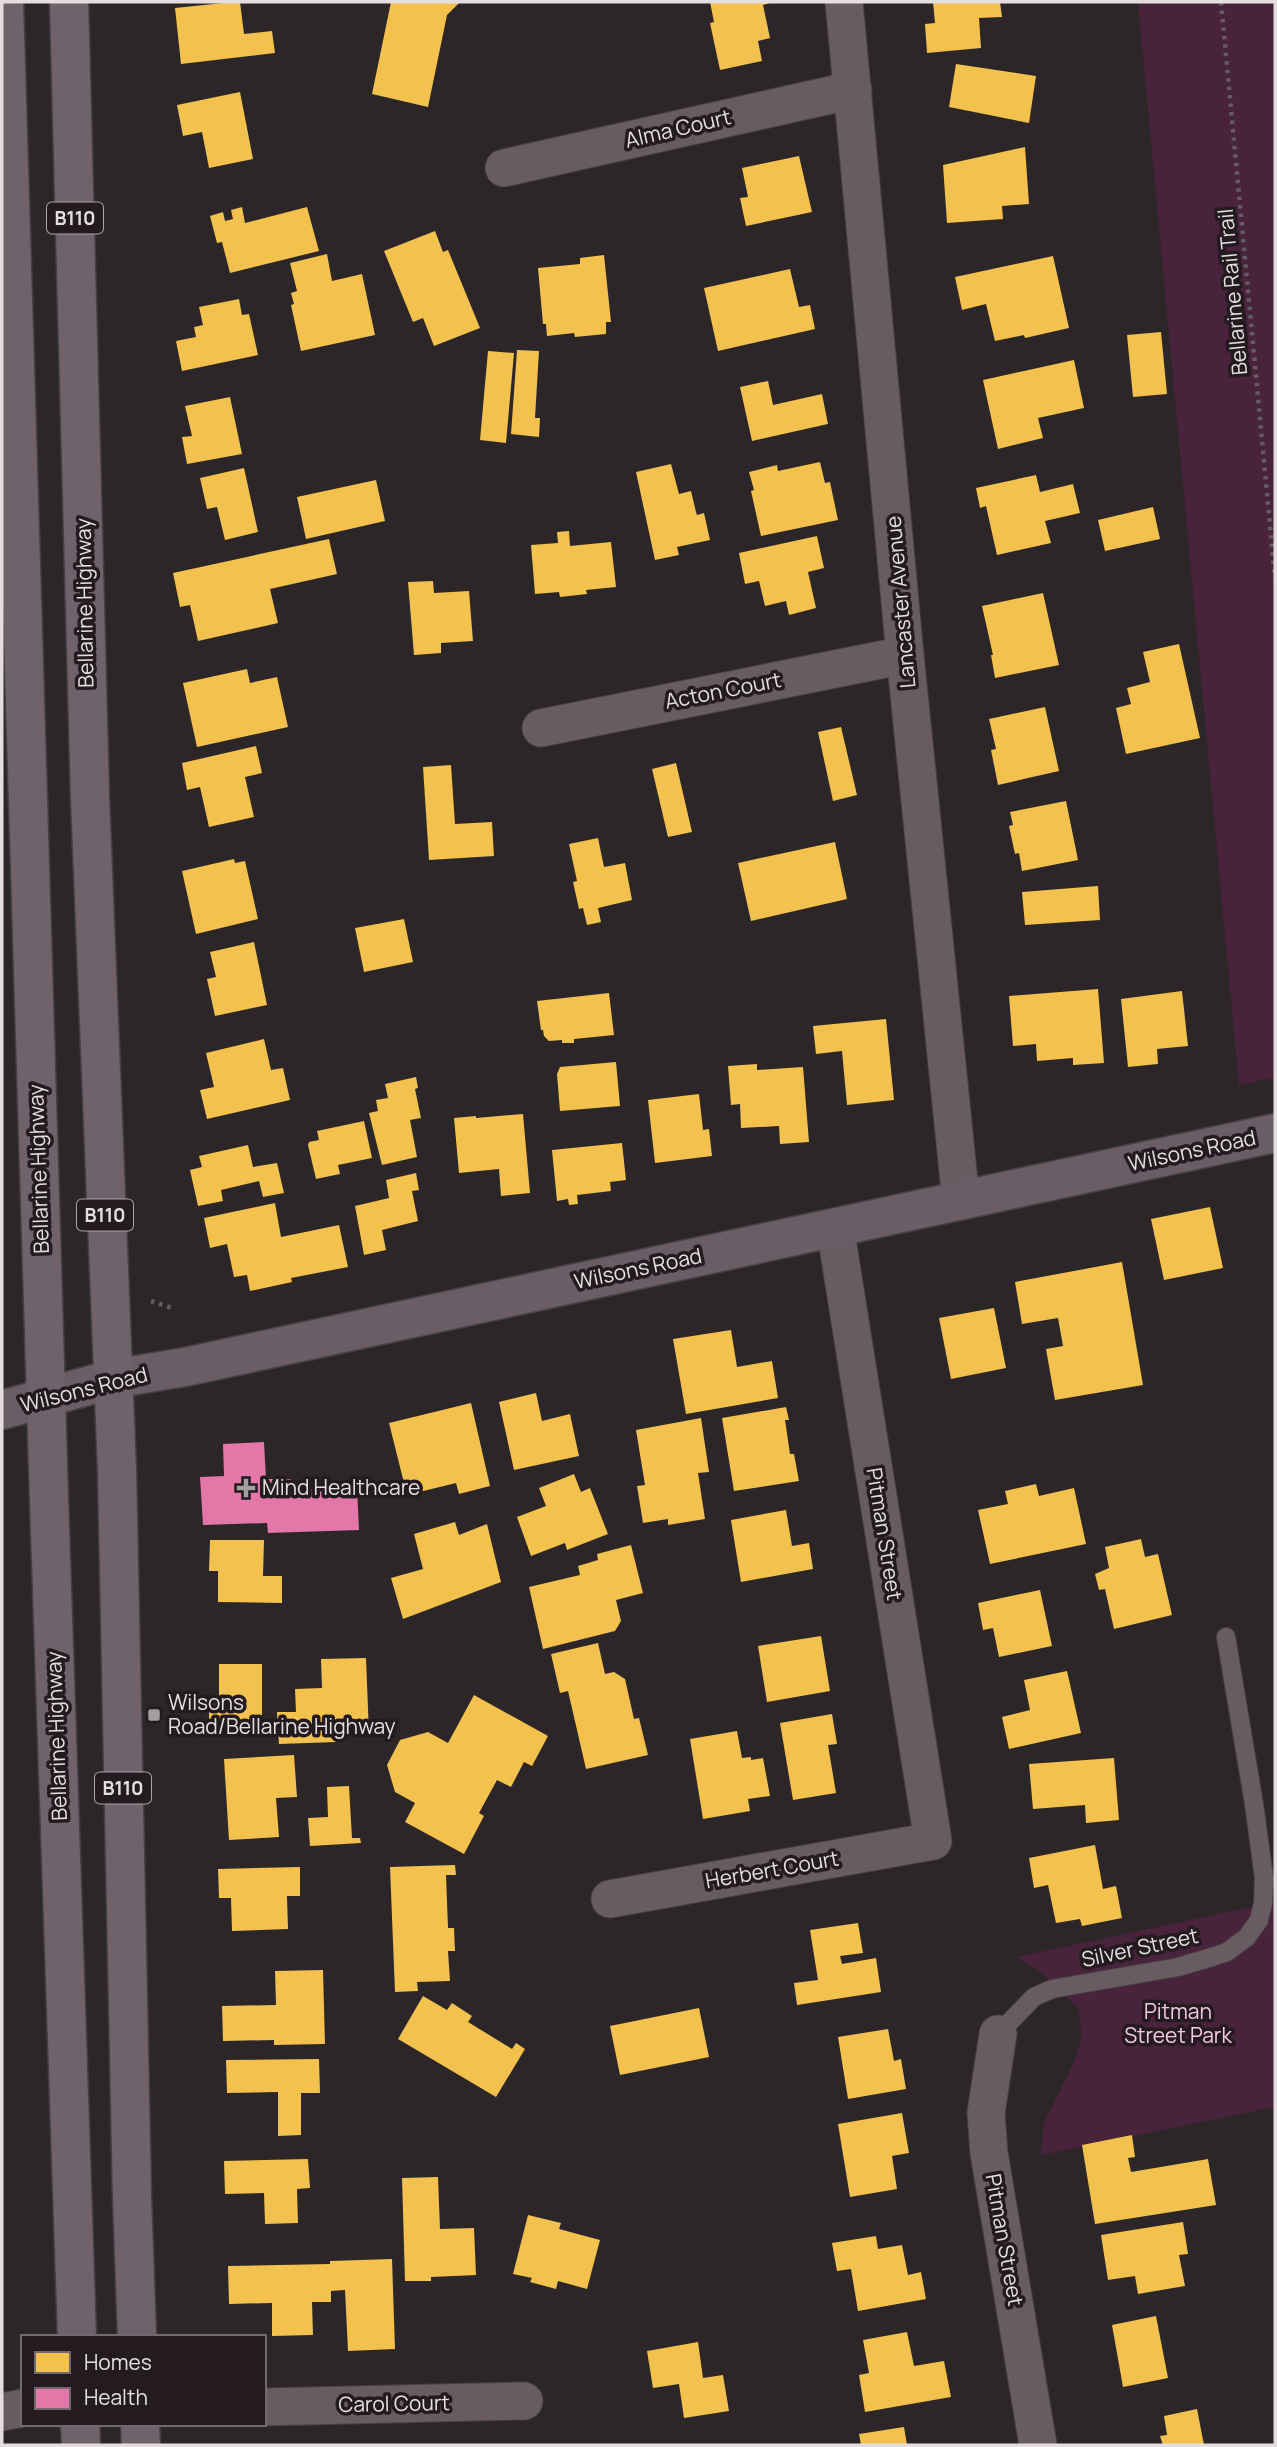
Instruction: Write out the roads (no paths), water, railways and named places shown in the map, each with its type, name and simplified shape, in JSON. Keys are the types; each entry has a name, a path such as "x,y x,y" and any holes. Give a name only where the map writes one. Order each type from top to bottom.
{"highway":[{"name":"Bellarine Highway","path":"5,2 7,304 77,2335"},
{"name":"Bellarine Highway","path":"69,2 90,797 117,1470 137,2335"},
{"path":"80,2426 81,2445"},
{"path":"140,2426 141,2445"}],"street":[{"name":"Lancaster Avenue","path":"844,2 905,655 961,1201"},
{"name":"Alma Court","path":"504,169 853,90"},
{"name":"Acton Court","path":"541,728 905,655"},
{"name":"Wilsons Road","path":"2,1410 112,1379 185,1367 1275,1133"},
{"name":"Pitman Street","path":"835,1227 933,1841"},
{"name":"Herbert Court","path":"610,1899 933,1841"},
{"name":"Pitman Street","path":"998,2034 986,2113 989,2153 1038,2445"},
{"name":"Carol Court","path":"266,2407 524,2401"},
{"path":"2,2412 21,2408"}],"lane":[{"name":"Silver Street","path":"998,2034 1034,1997 1052,1989 1196,1962 1227,1951 1247,1937 1256,1926 1263,1903 1264,1878 1226,1637"}],"place":[{"name":"Mind Healthcare","path":"246,1488"},
{"name":"Wilsons Road/Bellarine Highway","path":"154,1715"}],"park label":[{"name":"Pitman Street Park","path":"1178,2024"}]}
